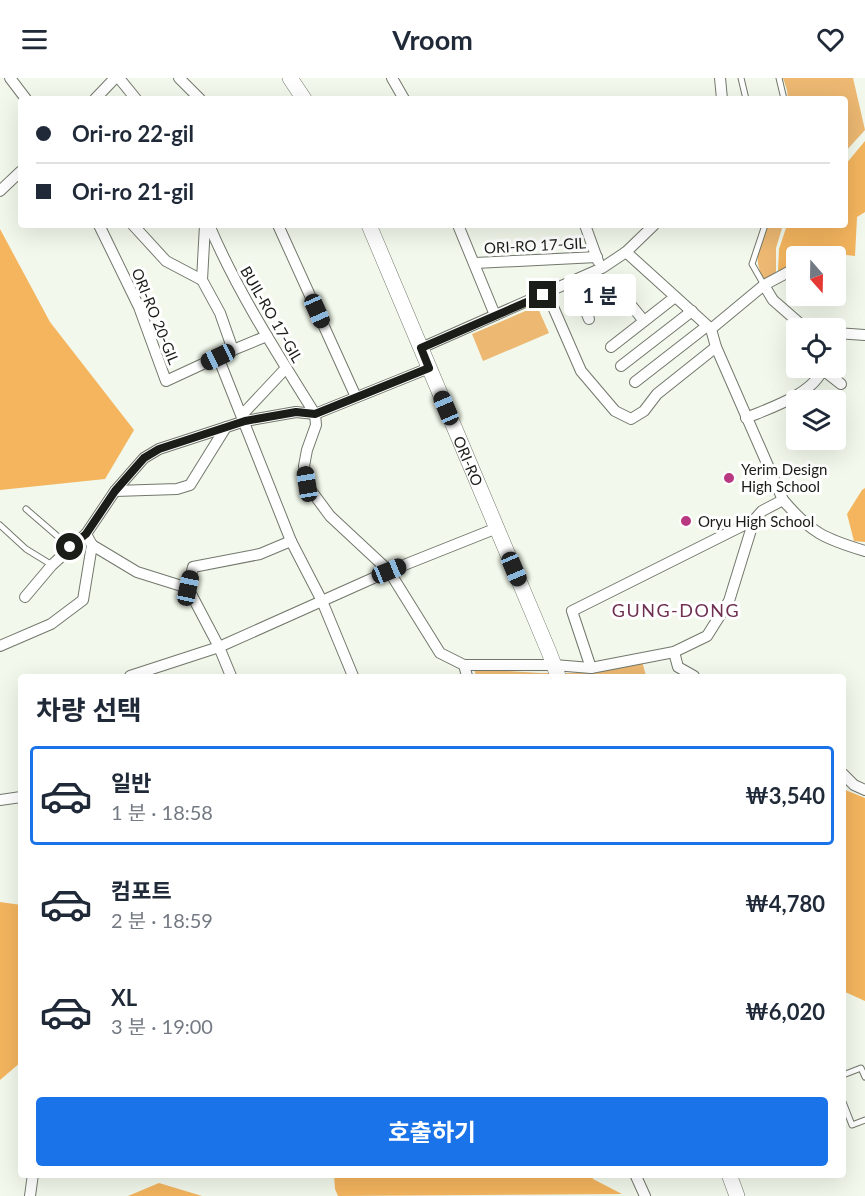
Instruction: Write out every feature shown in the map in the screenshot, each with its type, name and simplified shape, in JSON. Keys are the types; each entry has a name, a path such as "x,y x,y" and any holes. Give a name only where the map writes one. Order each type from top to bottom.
{"main road":[{"path":"290,78 302,96"},
{"name":"ORI-RO","path":"370,228 556,671"},
{"path":"730,1178 737,1196"}],"street":[{"path":"10,78 24,96"},
{"path":"98,96 117,78 133,96"},
{"path":"179,78 197,96"},
{"path":"392,78 402,96"},
{"path":"720,78 722,96"},
{"path":"0,190 18,174"},
{"name":"ORI-RO 20-GIL","path":"100,228 139,307 166,381 267,336"},
{"name":"ORI-RO 20-GIL","path":"140,228 166,261 201,280"},
{"path":"207,228 201,280 220,313 233,350"},
{"name":"BUIL-RO 17-GIL","path":"208,228 267,336 315,414"},
{"path":"279,228 356,397"},
{"name":"ORI-RO 17-GIL","path":"459,228 495,315"},
{"path":"586,228 602,268"},
{"path":"421,348 602,268 626,252 651,228"},
{"path":"626,252 709,327 783,500 801,521 829,540 865,551"},
{"name":"ORI-RO 17-GIL","path":"475,263 597,257"},
{"path":"635,382 764,285 786,273"},
{"path":"573,281 589,319"},
{"path":"764,285 773,300 794,318"},
{"path":"547,293 581,371 615,411 631,419 644,411 657,394 716,347"},
{"path":"611,347 675,297"},
{"path":"626,299 644,321"},
{"path":"621,366 692,311"},
{"path":"635,329 666,358"},
{"path":"846,334 865,335"},
{"path":"218,357 291,541 322,601 352,674"},
{"path":"25,597 52,565 86,534 115,491 144,458 159,449 226,428 243,418 286,368"},
{"path":"243,418 296,412 315,414 429,368"},
{"path":"746,418 785,401 812,385 817,378"},
{"path":"834,378 841,384"},
{"path":"315,414 316,425 304,466 307,484 330,516 389,571 440,654 464,665 556,671 591,668 674,652 707,636 729,601 754,520"},
{"path":"115,491 177,489 190,485 226,428"},
{"path":"591,668 572,611 754,520 762,511 783,500"},
{"path":"136,674 219,647 389,571 497,528"},
{"path":"86,534 92,545 137,572 188,588"},
{"path":"230,674 219,647 188,588 193,567 261,554 291,541"},
{"path":"0,646 51,624 83,600 92,545"},
{"path":"674,652 678,667 690,674"},
{"path":"464,665 466,674"},
{"path":"846,777 854,785 865,790"},
{"path":"0,800 18,797"},
{"path":"30,1196 32,1178"},
{"path":"637,1178 645,1196"}],"lane":[{"path":"741,78 745,96"},
{"path":"779,78 783,96"},
{"path":"764,228 752,264 764,285"},
{"path":"26,509 70,547"},
{"path":"0,525 26,549 52,565"},
{"path":"846,1074 861,1068 865,1077"},
{"path":"846,1110 852,1125 865,1120"}],"shaded area":[{"path":"783,78 853,78 865,130 848,149 848,96 788,96"},
{"path":"865,141 865,212 857,217 855,256 846,255 846,246 786,246 786,268 778,271 779,249 786,228 848,228 848,161"},
{"path":"767,228 782,228 776,248 776,272 764,281 758,265 760,247"},
{"path":"0,229 50,322 134,430 105,479 0,490"},
{"path":"537,306 549,333 483,361 472,334"},
{"path":"865,488 865,542 854,541 847,514"},
{"path":"642,661 645,674 475,674 474,669 540,673 596,673"},
{"path":"846,790 865,798 865,1001 846,992"},
{"path":"0,902 18,905 18,1065 0,1080"},
{"path":"334,1178 593,1178 622,1194 338,1196"},
{"path":"159,1183 202,1196 128,1196"}],"place":[{"name":"Yerim Design High School","path":"729,478"},
{"name":"Oryu High School","path":"686,521"}],"district":[{"name":"GUNG-DONG","path":"676,610"}],"route":[{"path":"70,547 86,534 115,491 144,458 159,449 245,421 296,412 315,414 429,368 421,348 543,295"}]}
